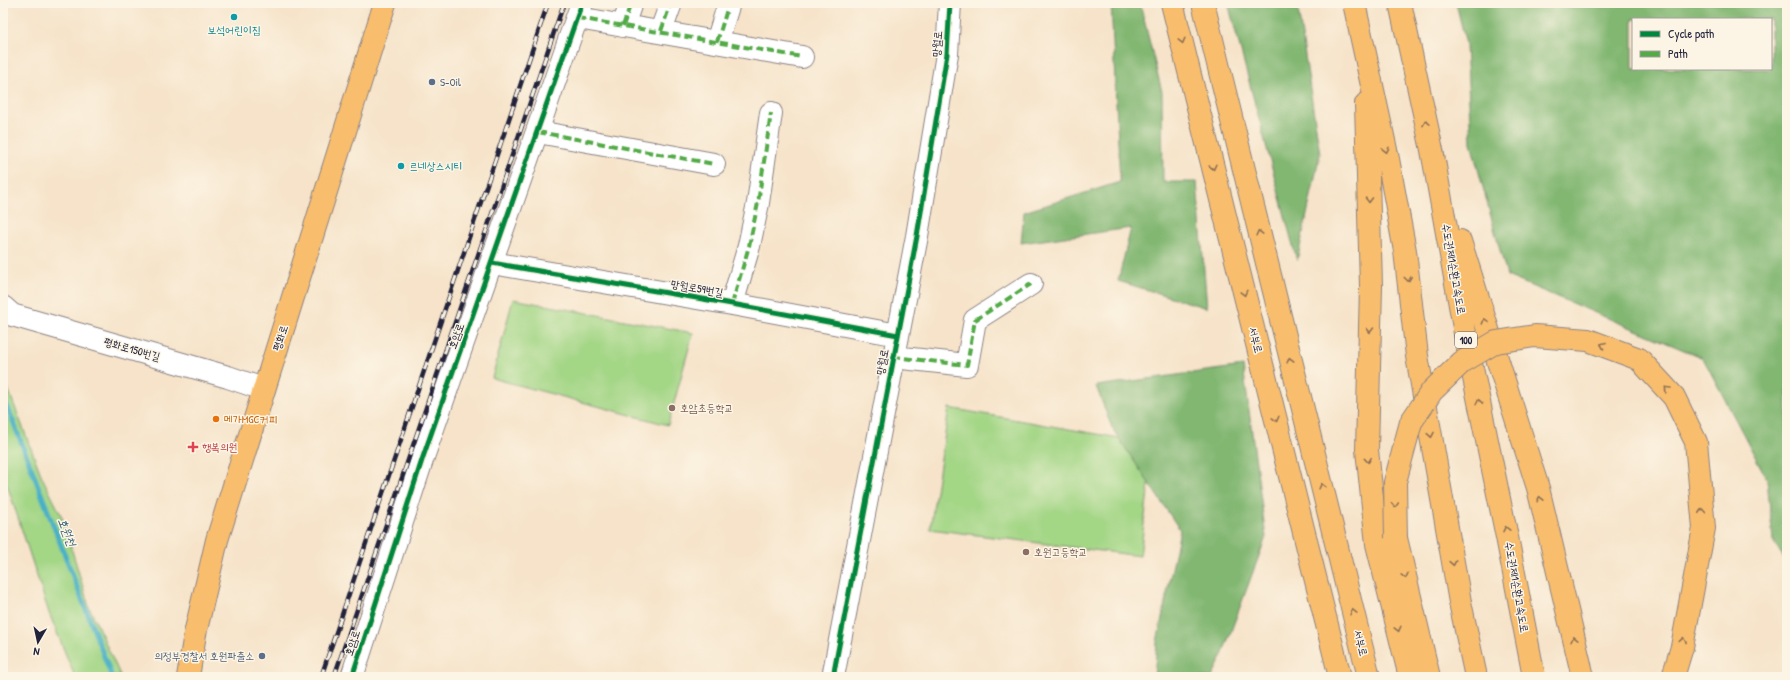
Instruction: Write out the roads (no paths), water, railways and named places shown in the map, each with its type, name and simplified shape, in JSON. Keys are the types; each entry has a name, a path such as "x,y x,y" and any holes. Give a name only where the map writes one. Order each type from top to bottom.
{"main road":[{"name":"평화로","path":"188,677 195,634 217,540 385,3"},
{"name":"서부로","path":"1172,3 1340,677"},
{"name":"서부로","path":"1203,3 1369,677"},
{"path":"1354,3 1388,159 1405,251 1417,356 1460,602 1476,677"},
{"name":"수도권제1순환고속도로","path":"1400,3 1432,150 1467,344 1534,677"},
{"path":"1365,49 1371,286 1367,450 1377,544 1410,677"},
{"path":"1432,150 1538,488 1583,677"},
{"path":"1429,677 1396,538 1395,482 1411,422 1432,391 1462,362 1496,342 1535,336 1588,340 1639,359 1674,397 1696,442 1704,528 1682,647 1673,677"}],"street":[{"path":"623,26 631,3"},
{"path":"661,32 671,3"},
{"path":"717,42 729,3"},
{"name":"망월로","path":"833,677 898,335 935,130 947,54 950,3"},
{"path":"580,10 623,26 802,57"},
{"name":"호암로","path":"352,677 423,457 580,10"},
{"path":"732,304 749,246 758,203 771,113"},
{"path":"538,132 714,164"},
{"name":"망월로59번길","path":"492,263 732,304 898,335"},
{"path":"893,357 967,365 975,320 1031,284"},
{"name":"평화로150번길","path":"3,307 12,315 228,377 263,389"}],"waterway":[{"name":"호원천","path":"3,395 112,677"}],"railway":[{"path":"321,677 548,3"},
{"path":"334,677 564,3"}],"place":[{"name":"보석어린이집","path":"234,17"},
{"name":"S-Oil","path":"432,82"},
{"name":"르네상스시티","path":"401,166"},
{"name":"호암초등학교","path":"672,408"},
{"name":"메가MGC커피","path":"216,419"},
{"name":"행복의원","path":"193,447"},
{"name":"호원고등학교","path":"1026,552"},
{"name":"의정부경찰서 호원파출소","path":"262,656"}]}
